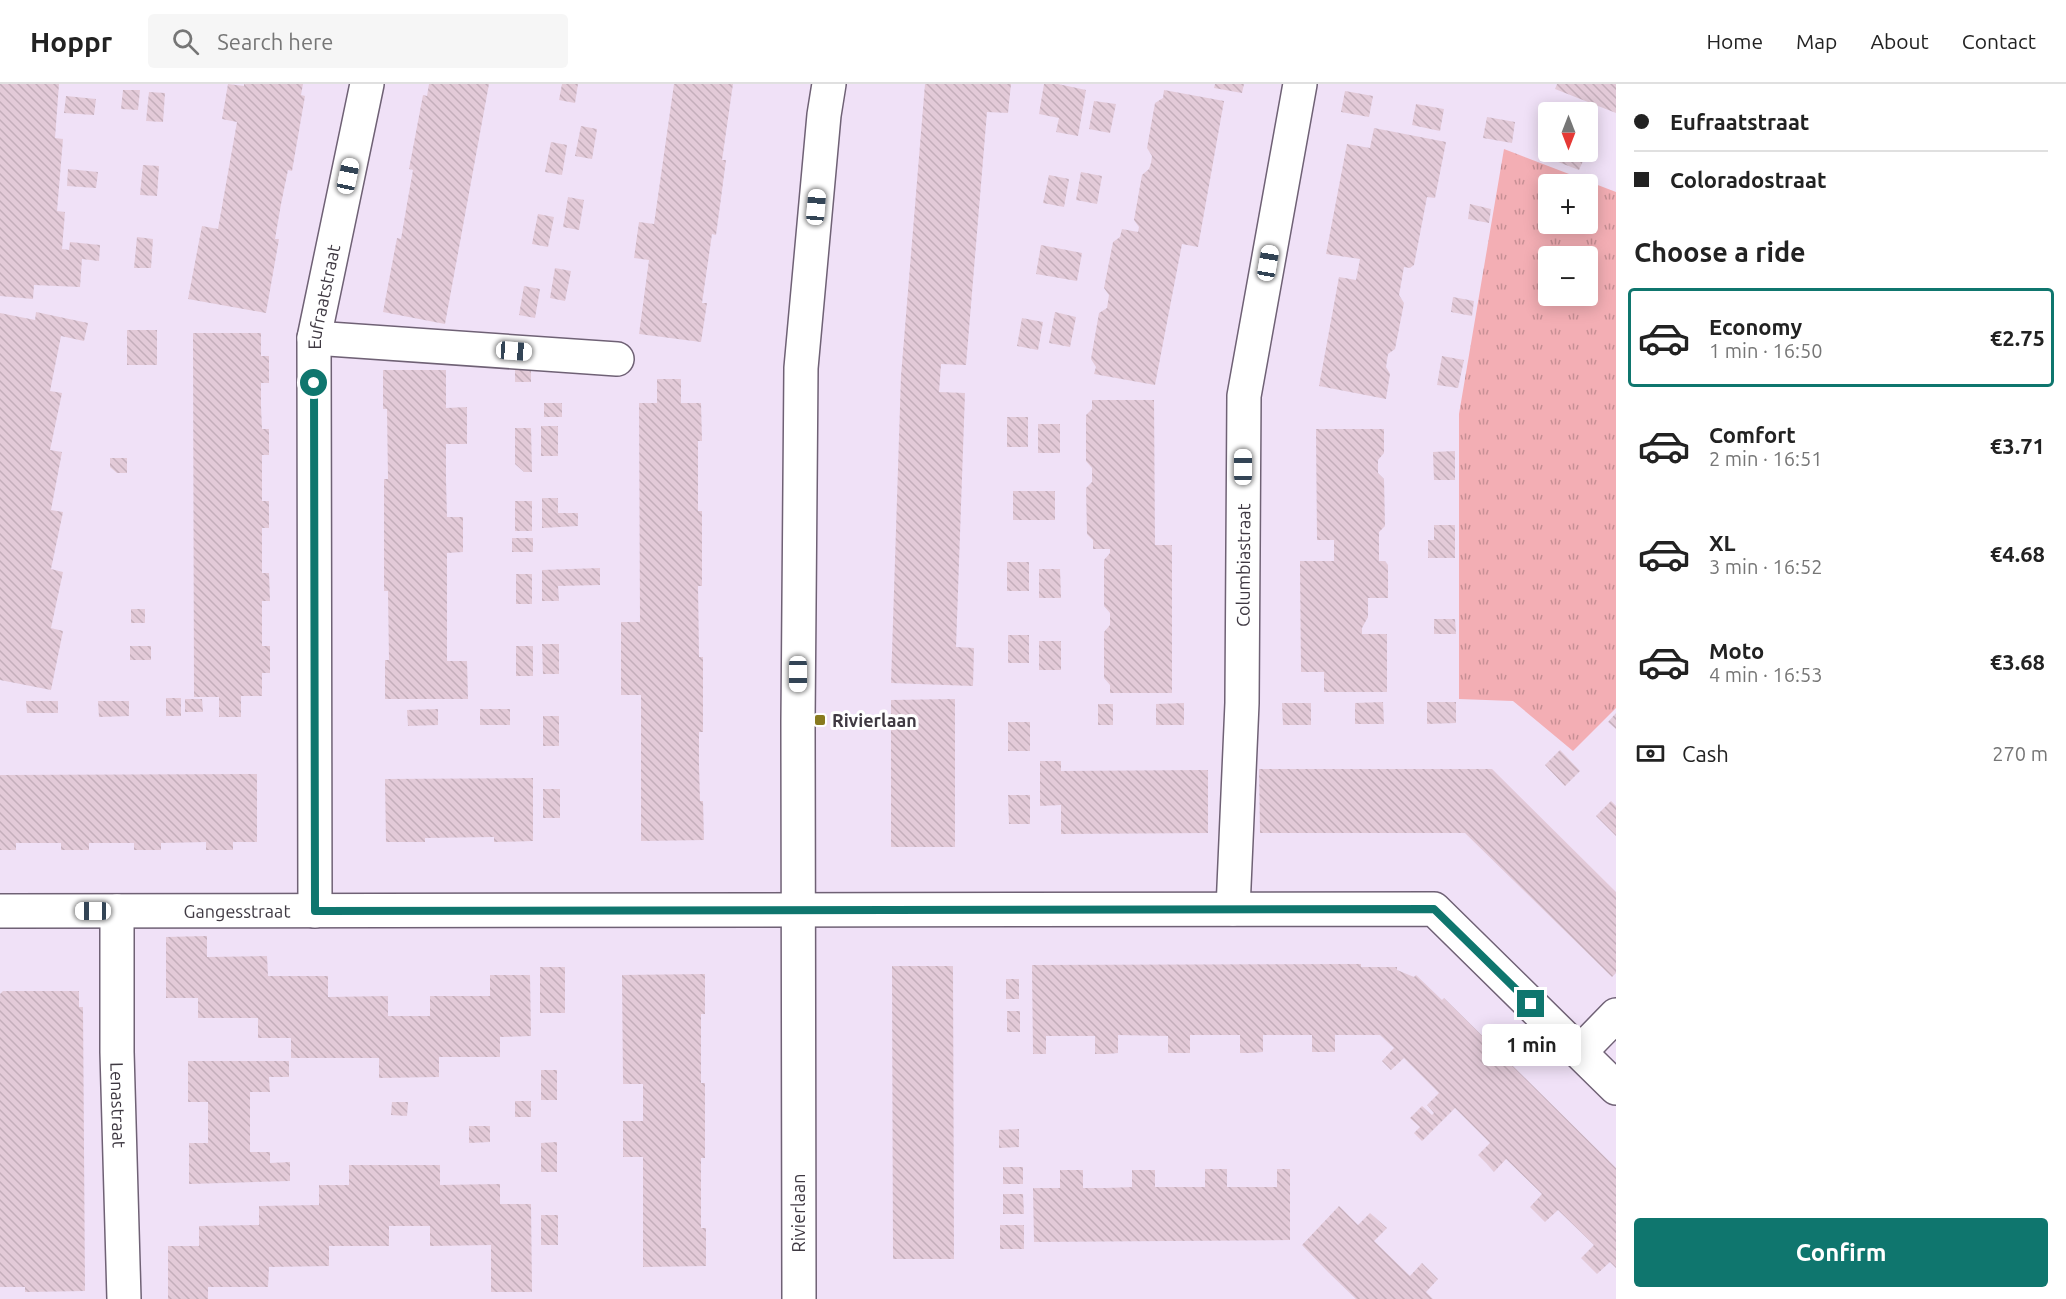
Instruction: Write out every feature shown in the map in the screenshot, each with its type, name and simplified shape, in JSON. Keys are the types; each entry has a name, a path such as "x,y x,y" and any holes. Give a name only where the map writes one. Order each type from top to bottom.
{"street":[{"name":"Eufraatstraat","path":"315,911 314,338 367,84"},
{"name":"Rivierlaan","path":"799,1299 798,910 801,368 824,115 829,84"},
{"name":"Columbiastraat","path":"1233,909 1242,703 1244,396 1300,84"},
{"path":"314,338 616,359"},
{"name":"Gangesstraat","path":"0,911 1434,909 1616,1088"},
{"name":"Lenastraat","path":"117,911 117,1052 124,1299"},
{"path":"1580,1052 1616,1015"}],"green space":[{"path":"1504,149 1569,174 1538,174 1538,234 1598,234 1598,185 1616,192 1616,708 1573,751 1513,701 1459,699 1459,414"}],"building":[{"path":"0,84 59,84 55,138 63,139 57,211 65,212 62,249 69,250 70,242 100,245 99,261 82,259 80,287 34,285 33,299 0,296"},
{"path":"228,84 244,86 244,84 303,84 301,95 305,96 292,171 288,170 281,204 275,239 279,239 266,313 188,299 202,226 218,229 237,122 222,119"},
{"path":"429,84 489,84 445,324 383,312 397,238 401,239 413,170 409,169 423,95 427,96"},
{"path":"562,84 578,84 575,103 559,100"},
{"path":"674,84 733,84 722,160 726,160 716,235 712,234 702,303 707,303 701,342 639,334 649,260 634,258 639,222 654,224"},
{"path":"925,84 1011,84 1008,113 987,112 966,365 941,364 939,392 965,393 956,647 974,648 973,686 891,683 901,376"},
{"path":"1044,84 1058,84 1086,90 1078,136 1056,132 1059,118 1039,114"},
{"path":"1215,84 1244,84 1242,93 1214,88"},
{"path":"1557,84 1616,84 1616,113 1598,106 1598,102 1588,102 1555,89"},
{"path":"123,90 140,90 138,110 121,109"},
{"path":"1164,90 1224,101 1198,247 1182,244 1155,385 1094,374 1096,367 1091,359 1099,313 1107,308 1109,295 1104,288 1113,242 1120,237 1122,229 1138,232 1139,227 1134,220 1142,175 1149,169 1151,163 1152,156 1147,148 1155,103 1163,98"},
{"path":"1345,91 1373,96 1369,117 1341,112"},
{"path":"149,92 165,93 163,122 146,121"},
{"path":"66,96 96,99 94,115 64,113"},
{"path":"1094,101 1116,104 1110,133 1089,129"},
{"path":"1416,104 1444,109 1440,131 1412,125"},
{"path":"1487,117 1515,122 1512,143 1483,138"},
{"path":"581,126 597,129 592,159 575,156"},
{"path":"1374,128 1446,142 1435,198 1427,197 1414,265 1410,268 1404,267 1399,295 1404,303 1395,349 1388,354 1386,367 1390,374 1386,399 1319,386 1339,277 1356,280 1360,259 1326,254 1347,144 1370,148"},
{"path":"551,142 567,145 562,175 545,172"},
{"path":"1558,162 1583,162 1579,170"},
{"path":"143,165 159,166 157,196 140,195"},
{"path":"68,169 98,172 96,188 67,186"},
{"path":"1081,172 1102,176 1097,204 1076,200"},
{"path":"1049,175 1069,179 1064,207 1043,203"},
{"path":"568,197 584,200 579,230 563,227"},
{"path":"1470,204 1491,209 1489,223 1468,219"},
{"path":"538,214 554,217 548,247 532,244"},
{"path":"137,237 153,239 151,268 134,268"},
{"path":"1041,245 1082,253 1077,281 1036,274"},
{"path":"555,268 571,271 565,301 550,298"},
{"path":"524,286 540,289 535,318 519,315"},
{"path":"1453,297 1474,301 1472,316 1451,312"},
{"path":"36,312 88,323 84,341 61,336 50,391 62,393 50,450 62,452 51,510 63,512 51,569 63,572 51,628 63,631 51,690 0,680 0,313 35,320"},
{"path":"1055,312 1076,317 1070,347 1049,343"},
{"path":"1022,318 1043,322 1038,350 1017,346"},
{"path":"127,330 157,330 157,365 127,365"},
{"path":"193,333 261,333 261,356 269,356 269,383 261,383 261,406 262,429 269,429 269,455 262,455 262,501 269,501 269,528 262,528 262,573 269,573 270,601 262,601 262,646 270,646 270,673 262,673 262,696 241,696 241,717 219,717 219,697 194,697"},
{"path":"1442,356 1464,360 1458,388 1437,385"},
{"path":"515,366 531,366 531,382 515,382"},
{"path":"383,370 446,370 446,408 467,407 467,444 446,444 446,480 447,517 463,517 463,552 447,553 447,661 467,661 468,699 385,699 385,660 389,660 388,591 384,591 384,479 388,479 387,409 383,409"},
{"path":"657,379 681,379 681,403 701,403 702,441 698,441 698,511 702,511 702,586 698,586 699,657 703,657 703,732 699,732 699,766 704,840 641,841 641,695 621,695 621,622 640,622 639,403 657,403"},
{"path":"1092,400 1154,400 1155,545 1172,545 1172,693 1110,693 1110,685 1104,678 1104,632 1110,625 1110,613 1104,606 1104,560 1110,553 1110,549 1093,549 1093,540 1087,534 1086,488 1092,482 1092,468 1086,461 1086,415 1092,409"},
{"path":"544,403 562,403 562,417 544,417"},
{"path":"1007,417 1028,417 1028,447 1007,447"},
{"path":"1038,424 1060,424 1060,453 1038,453"},
{"path":"541,426 558,426 558,456 541,456"},
{"path":"515,428 531,428 532,472 524,472 515,464"},
{"path":"1316,429 1384,429 1384,453 1378,460 1378,473 1384,479 1385,526 1379,532 1379,561 1385,561 1388,565 1388,598 1368,598 1368,617 1362,628 1362,634 1387,634 1387,692 1324,692 1324,672 1301,672 1300,561 1334,561 1334,540 1317,540"},
{"path":"1455,451 1455,480 1434,480 1433,452"},
{"path":"110,458 127,458 127,473 117,473 110,467"},
{"path":"1013,491 1055,491 1055,520 1013,520"},
{"path":"542,498 558,498 558,513 578,513 578,526 542,528"},
{"path":"515,501 532,501 532,531 515,531"},
{"path":"1434,525 1455,525 1455,558 1428,558 1428,540 1434,540"},
{"path":"512,538 533,538 533,552 512,552"},
{"path":"1007,562 1029,562 1029,591 1007,591"},
{"path":"600,568 600,585 558,586 559,601 542,601 542,570"},
{"path":"1039,569 1060,569 1061,598 1039,598"},
{"path":"516,574 532,574 532,604 516,604"},
{"path":"131,609 145,609 145,623 131,623"},
{"path":"1434,619 1455,619 1456,634 1434,634"},
{"path":"1008,635 1029,635 1029,663 1008,663"},
{"path":"1039,641 1061,641 1061,670 1039,670"},
{"path":"542,644 559,644 559,674 543,674"},
{"path":"130,646 151,646 151,660 130,660"},
{"path":"516,646 533,646 533,676 516,676"},
{"path":"166,698 181,698 181,716 166,716"},
{"path":"185,699 202,699 203,712 185,712"},
{"path":"955,699 955,847 891,847 891,700"},
{"path":"26,701 58,701 58,713 27,713"},
{"path":"98,701 129,701 129,716 99,717"},
{"path":"1383,702 1384,724 1355,724 1355,703"},
{"path":"1427,702 1456,702 1456,723 1427,724"},
{"path":"1184,703 1184,725 1156,725 1156,704"},
{"path":"1282,703 1311,703 1311,725 1283,725"},
{"path":"1098,704 1113,704 1113,725 1098,725"},
{"path":"438,709 438,725 408,726 407,710"},
{"path":"480,709 510,709 510,725 480,725"},
{"path":"1616,713 1616,729 1608,722"},
{"path":"543,716 559,716 559,746 543,746"},
{"path":"1008,722 1030,722 1030,751 1008,751"},
{"path":"1560,750 1580,771 1565,786 1545,765"},
{"path":"1040,761 1061,761 1061,771 1208,770 1208,833 1061,834 1061,805 1040,806"},
{"path":"1259,769 1492,769 1616,892 1616,973 1612,977 1465,833 1260,833"},
{"path":"257,774 257,842 233,842 233,850 206,850 206,842 161,843 161,850 134,850 134,843 89,843 89,850 61,850 61,843 16,843 16,850 0,850 0,775"},
{"path":"533,778 533,841 494,842 494,837 425,838 425,842 386,842 385,779"},
{"path":"543,789 560,789 560,818 543,818"},
{"path":"1008,795 1030,795 1030,824 1009,824"},
{"path":"1611,801 1616,806 1616,836 1596,816"},
{"path":"207,936 207,957 267,956 268,976 328,976 328,997 388,996 388,1016 430,1016 430,996 490,996 490,975 530,975 531,1036 500,1037 500,1057 439,1057 439,1077 379,1078 379,1058 291,1058 291,1038 258,1038 258,1018 198,1018 198,998 166,998 166,937"},
{"path":"1361,964 1361,967 1397,967 1397,970 1414,977 1416,975 1442,1000 1444,998 1616,1168 1616,1268 1610,1262 1597,1274 1581,1258 1594,1245 1558,1210 1545,1222 1530,1207 1542,1194 1506,1159 1494,1172 1478,1155 1490,1143 1455,1108 1422,1141 1414,1133 1420,1127 1410,1118 1422,1106 1432,1115 1434,1113 1427,1105 1439,1093 1404,1058 1391,1070 1382,1061 1394,1048 1380,1035 1335,1035 1335,1052 1312,1052 1312,1035 1263,1035 1263,1052 1240,1053 1240,1035 1190,1035 1190,1053 1168,1053 1168,1036 1118,1035 1118,1053 1107,1054 1095,1054 1095,1036 1046,1036 1046,1054 1033,1054 1032,965"},
{"path":"892,966 953,966 954,1259 893,1259"},
{"path":"540,967 565,967 565,1013 540,1013"},
{"path":"705,974 705,1014 701,1014 701,1083 705,1083 705,1158 701,1158 701,1228 706,1228 706,1266 643,1267 643,1157 623,1157 623,1121 643,1121 643,1084 623,1084 622,975"},
{"path":"1006,979 1019,979 1019,999 1006,999"},
{"path":"3,991 79,991 79,1007 83,1007 85,1291 25,1292 25,1287 0,1287 0,994"},
{"path":"1007,1011 1020,1011 1020,1032 1007,1032"},
{"path":"188,1061 289,1061 289,1077 269,1077 270,1092 250,1092 250,1152 270,1152 270,1163 290,1162 290,1181 189,1184 189,1143 208,1143 208,1102 188,1102"},
{"path":"541,1070 557,1070 557,1100 541,1100"},
{"path":"515,1101 531,1101 531,1117 515,1117"},
{"path":"392,1102 408,1102 407,1116 391,1115"},
{"path":"469,1126 490,1126 490,1142 469,1143"},
{"path":"1019,1129 1019,1147 999,1148 999,1130"},
{"path":"557,1142 557,1172 541,1172 541,1143"},
{"path":"349,1165 440,1165 440,1185 500,1184 500,1204 531,1204 532,1292 491,1292 491,1245 430,1246 430,1226 389,1226 389,1246 329,1246 329,1266 269,1267 268,1287 208,1287 208,1299 168,1299 168,1246 199,1246 199,1226 259,1225 259,1206 319,1205 319,1185 349,1185"},
{"path":"1003,1167 1023,1167 1023,1184 1003,1184"},
{"path":"1205,1169 1227,1169 1227,1187 1277,1187 1277,1169 1290,1169 1290,1240 1034,1242 1033,1188 1060,1188 1060,1170 1083,1170 1083,1188 1107,1188 1132,1187 1132,1170 1155,1170 1155,1187 1205,1187"},
{"path":"1003,1194 1023,1194 1024,1214 1003,1214"},
{"path":"1339,1206 1358,1225 1370,1213 1387,1228 1374,1241 1410,1276 1422,1263 1438,1279 1426,1292 1433,1299 1356,1299 1328,1272 1302,1245"},
{"path":"541,1215 558,1215 558,1245 541,1245"},
{"path":"1000,1225 1024,1225 1024,1249 1000,1249"}],"place":[{"name":"Rivierlaan","path":"820,720"}],"route":[{"path":"314,383 315,911 1434,909 1531,1004"}]}
